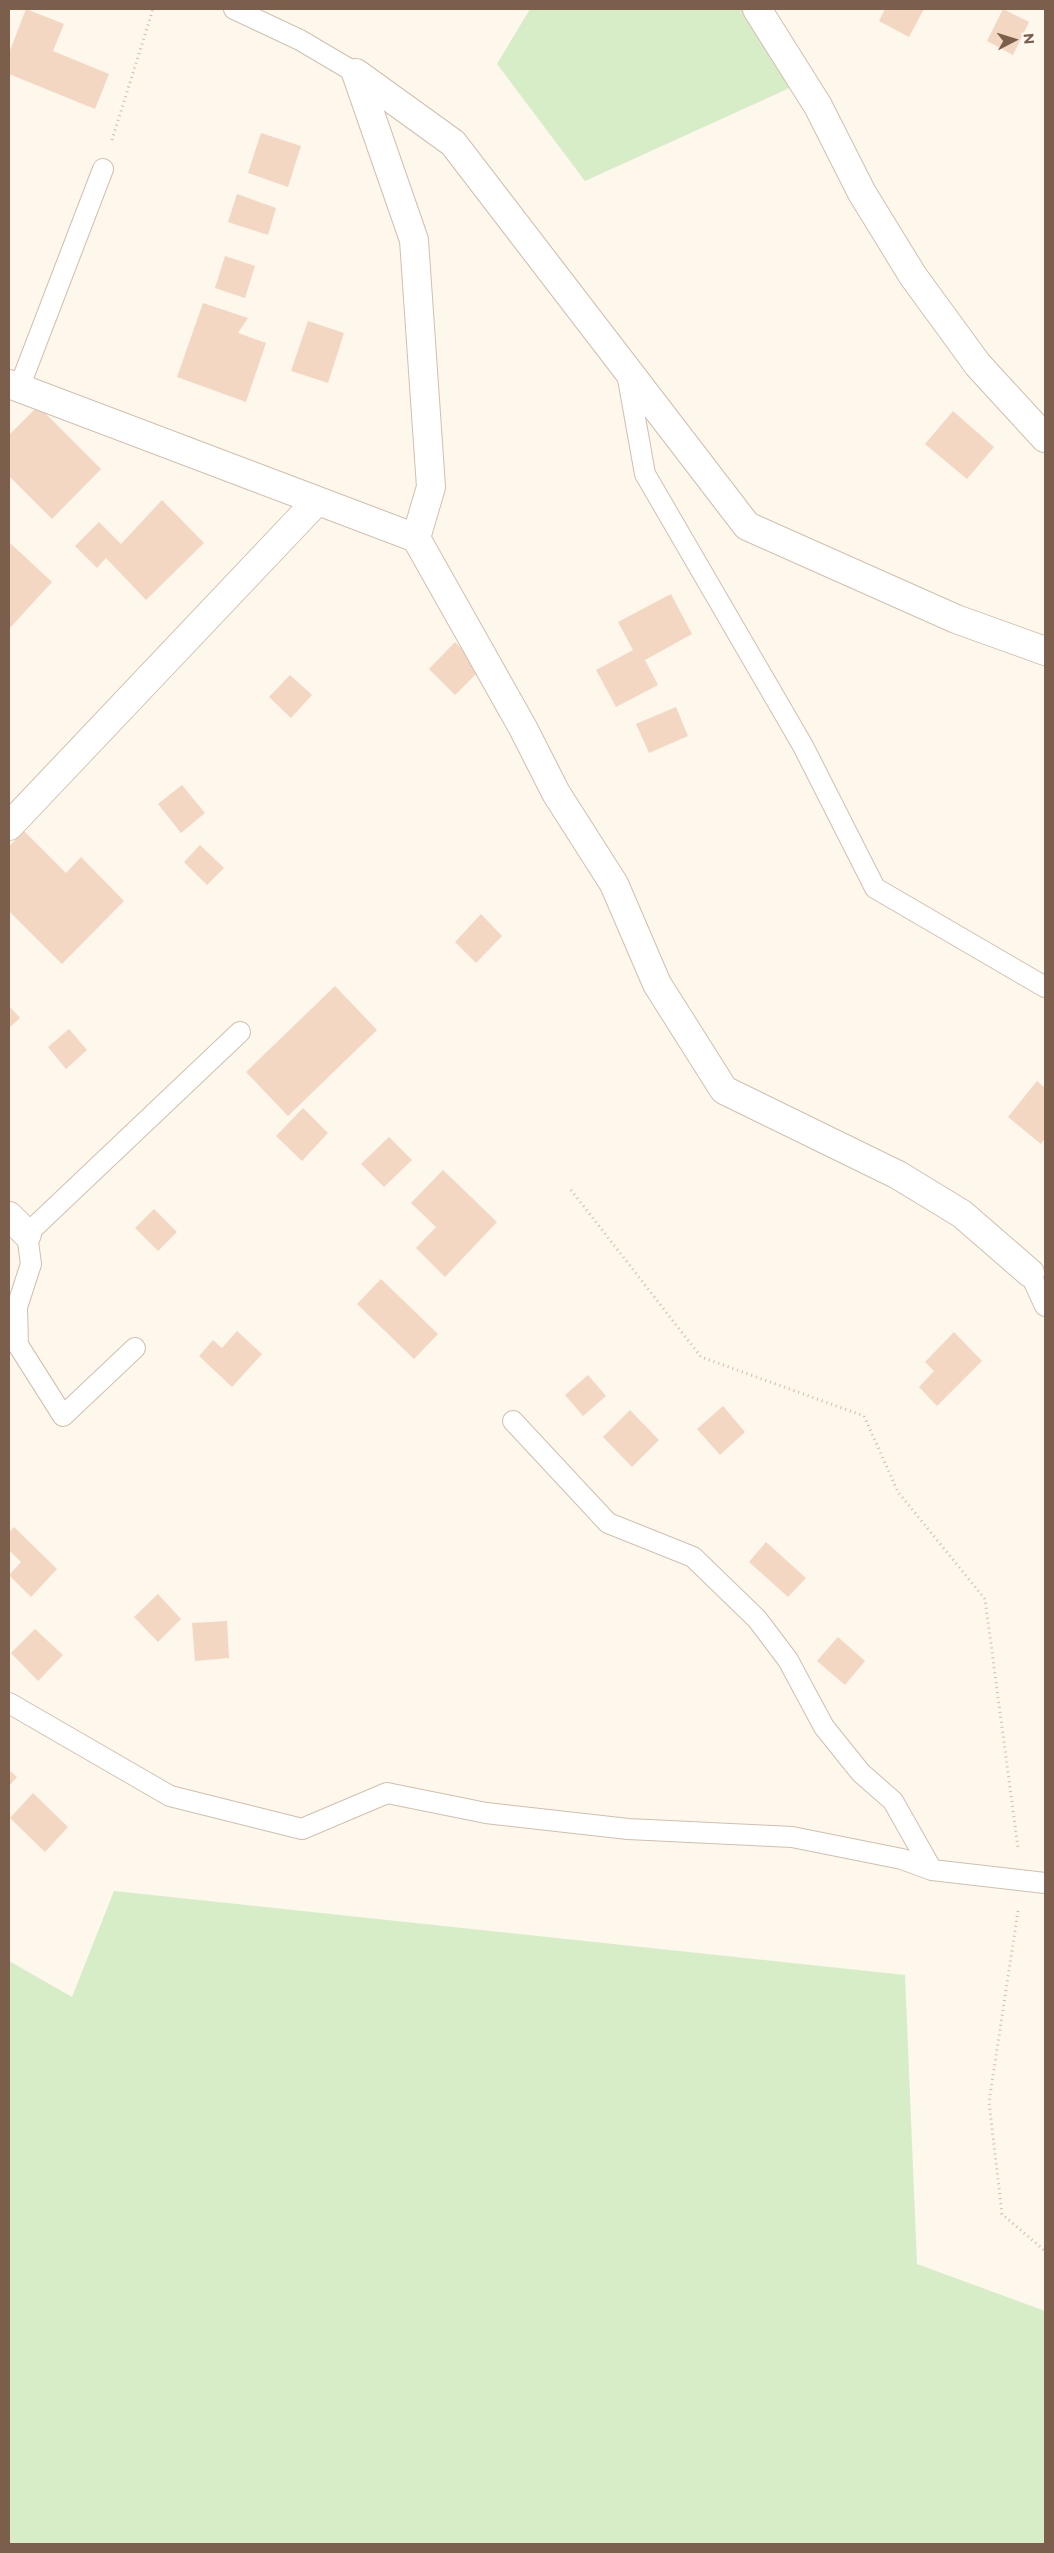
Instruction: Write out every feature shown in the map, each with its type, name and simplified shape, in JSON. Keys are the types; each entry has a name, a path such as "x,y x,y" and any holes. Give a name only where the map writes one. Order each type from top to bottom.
{"street":[{"path":"757,9 818,106 862,193 913,276 978,365 1045,438"},
{"path":"356,73 453,143 747,526 956,619 1045,651"},
{"path":"356,73 414,240 431,487 416,538"},
{"path":"14,386 416,538 524,728 556,792 614,884 657,984 724,1090 898,1175 962,1214 1030,1273"},
{"path":"9,826 317,501"}],"lane":[{"path":"234,9 300,40 356,73"},
{"path":"14,386 102,169"},
{"path":"627,369 645,474 803,746 875,888 1045,987"},
{"path":"135,1348 62,1416 18,1345 17,1307 31,1264 18,1225 240,1032"},
{"path":"1030,1273 1045,1306"},
{"path":"513,1421 608,1523 693,1557 757,1619 788,1660 824,1727 861,1773 893,1801 932,1870"},
{"path":"9,1704 170,1796 302,1829 387,1793 486,1813 609,1827 792,1837 902,1859 932,1870 1045,1883"}],"path":[{"path":"102,169 153,9"},
{"path":"571,1190 701,1357 864,1416 898,1492 985,1599 1022,1881 989,2102 1002,2214 1045,2251"}],"green space":[{"path":"530,9 760,9 805,81 585,181 497,64"},
{"path":"114,1891 905,1975 917,2264 1045,2311 1045,2544 9,2544 9,1961 72,1997"}],"building":[{"path":"26,9 64,24 53,51 109,74 95,109 9,74 9,53"},
{"path":"885,9 924,9 909,37 879,21"},
{"path":"1003,9 1029,22 1013,55 987,41"},
{"path":"261,133 301,146 288,187 248,173"},
{"path":"237,194 276,208 268,235 228,222"},
{"path":"225,256 255,266 245,298 215,288"},
{"path":"203,303 248,318 238,333 266,343 246,402 177,377"},
{"path":"308,321 344,333 328,383 291,371"},
{"path":"38,406 101,469 52,519 9,476 9,435"},
{"path":"953,411 994,447 967,479 925,444"},
{"path":"162,500 204,543 146,600 106,558 97,568 75,546 99,522 121,544"},
{"path":"9,542 52,582 9,629"},
{"path":"671,594 692,634 645,660 658,685 616,707 596,670 633,650 618,622"},
{"path":"455,642 481,669 455,695 429,669"},
{"path":"290,675 312,695 291,718 269,697"},
{"path":"676,707 688,736 649,753 636,724"},
{"path":"182,785 205,813 181,833 158,804"},
{"path":"24,831 66,873 81,857 124,901 62,964 9,911 9,846"},
{"path":"200,845 224,868 207,885 184,862"},
{"path":"481,914 502,936 476,963 455,942"},
{"path":"335,986 377,1030 288,1116 246,1072"},
{"path":"9,1006 20,1018 9,1028"},
{"path":"69,1029 87,1050 66,1069 48,1047"},
{"path":"1037,1081 1045,1088 1045,1138 1041,1144 1008,1117"},
{"path":"303,1108 328,1133 302,1161 276,1136"},
{"path":"389,1137 412,1160 384,1187 361,1164"},
{"path":"443,1170 497,1222 445,1277 416,1248 436,1227 411,1203"},
{"path":"154,1209 177,1232 158,1251 135,1228"},
{"path":"381,1279 438,1334 414,1359 357,1304"},
{"path":"237,1331 262,1354 232,1387 199,1356 213,1340 222,1348"},
{"path":"954,1332 982,1361 937,1406 919,1387 934,1371 925,1362"},
{"path":"588,1375 606,1396 583,1416 565,1395"},
{"path":"723,1406 745,1432 720,1455 697,1429"},
{"path":"630,1410 659,1440 632,1467 603,1437"},
{"path":"14,1527 57,1569 31,1597 9,1575 21,1562 9,1550 9,1532"},
{"path":"766,1542 806,1578 788,1597 749,1562"},
{"path":"158,1594 181,1619 158,1642 134,1617"},
{"path":"227,1621 229,1658 195,1661 192,1623"},
{"path":"35,1629 63,1655 38,1681 11,1653"},
{"path":"838,1637 865,1661 845,1685 817,1661"},
{"path":"9,1770 17,1777 9,1786"},
{"path":"33,1793 68,1827 45,1852 10,1818"}]}
